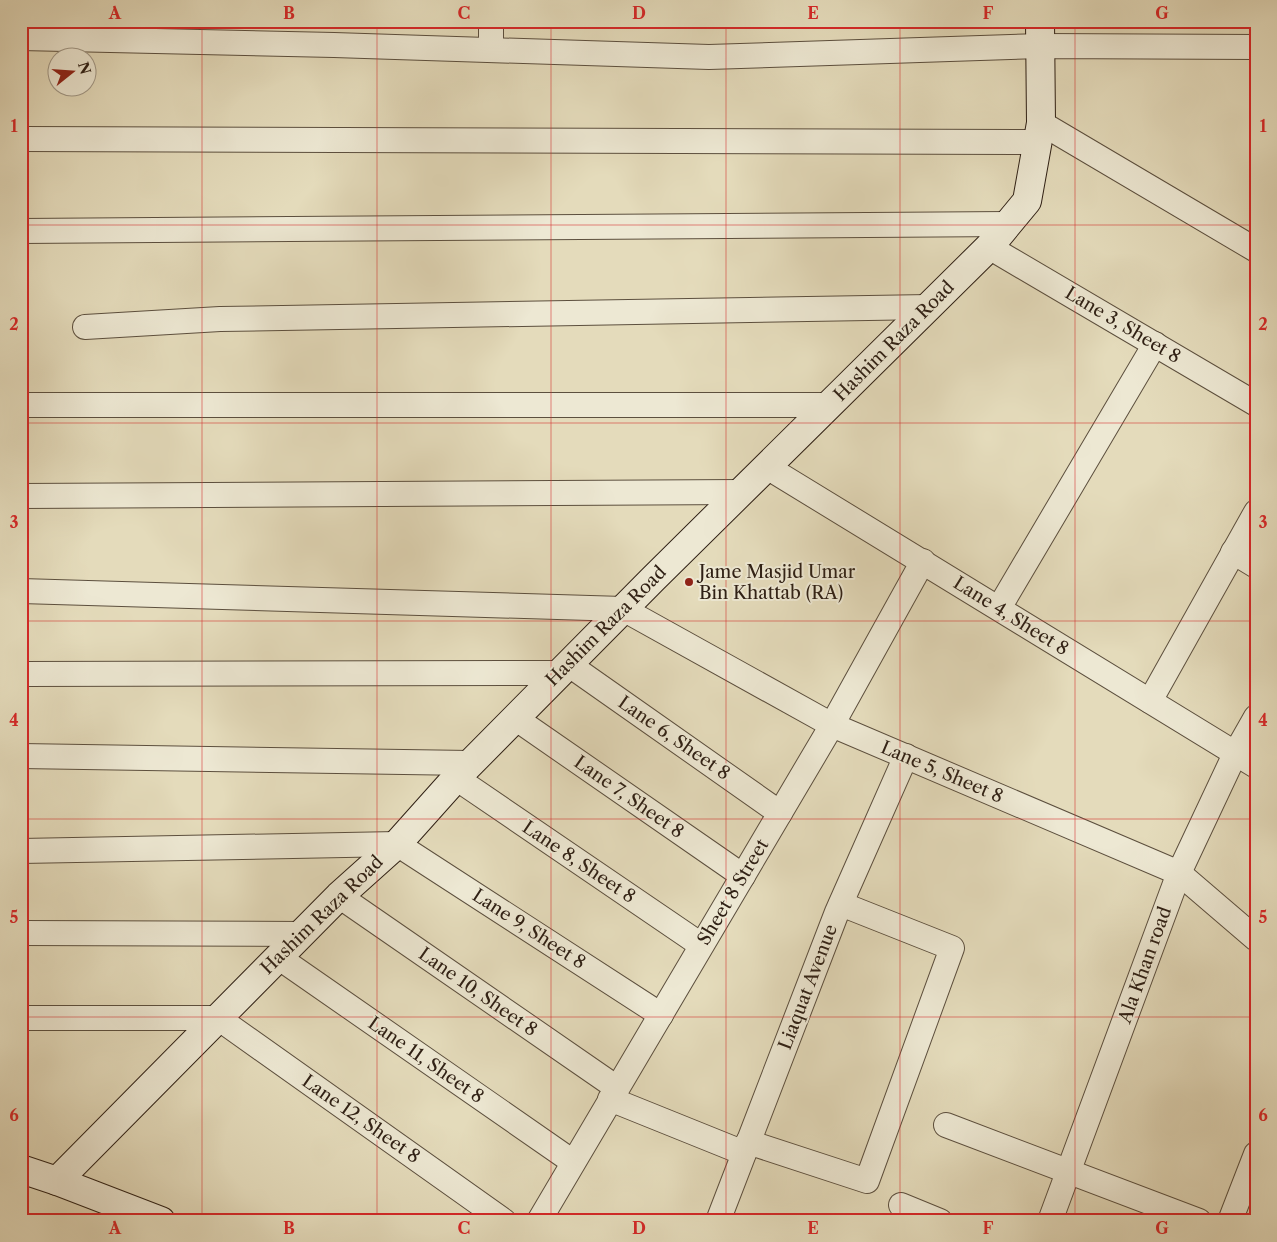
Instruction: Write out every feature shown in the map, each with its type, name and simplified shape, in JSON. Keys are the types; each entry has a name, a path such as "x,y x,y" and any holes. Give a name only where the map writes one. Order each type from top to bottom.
{"street":[{"path":"491,21 491,50"},
{"path":"23,32 334,45 708,57 1040,34 1256,47"},
{"name":"Hashim Raza Road","path":"57,1181 339,896 397,844 463,770 623,608 989,247 1027,201 1040,133 1040,34"},
{"path":"21,140 1040,133 1256,250"},
{"path":"21,231 1008,224"},
{"name":"Lane 3, Sheet 8","path":"989,247 1256,404"},
{"path":"85,327 220,318 928,307"},
{"path":"999,608 1155,344"},
{"path":"21,405 829,406"},
{"name":"Lane 4, Sheet 8","path":"766,467 1256,766"},
{"path":"21,496 741,492"},
{"path":"1150,701 1256,512"},
{"path":"1233,552 1256,566"},
{"name":"Sheet 8 Street","path":"539,1221 832,725 923,562"},
{"path":"21,591 623,608"},
{"name":"Lane 5, Sheet 8","path":"623,608 832,725 1179,873 1256,939"},
{"path":"21,674 564,668"},
{"name":"Lane 6, Sheet 8","path":"564,668 780,813"},
{"name":"Ala Khan road","path":"1050,1221 1179,873 1235,754 1256,717"},
{"name":"Lane 7, Sheet 8","path":"515,718 743,876"},
{"path":"21,756 463,770"},
{"name":"Liaquat Avenue","path":"718,1221 841,904 906,756"},
{"name":"Lane 8, Sheet 8","path":"463,770 702,946"},
{"path":"21,851 397,844"},
{"name":"Lane 9, Sheet 8","path":"397,844 661,1014"},
{"name":"Lane 10, Sheet 8","path":"339,896 614,1094 746,1147 867,1181 952,948 841,904"},
{"path":"21,933 302,934"},
{"name":"Lane 11, Sheet 8","path":"278,957 573,1162"},
{"path":"21,1018 218,1018"},
{"name":"Lane 12, Sheet 8","path":"218,1018 504,1221"},
{"path":"946,1124 1200,1221"},
{"path":"1230,1221 1256,1154"},
{"path":"21,1169 161,1221"},
{"path":"901,1206 940,1221"}],"place":[{"name":"Jame Masjid Umar Bin Khattab (RA)","path":"689,582"}]}
